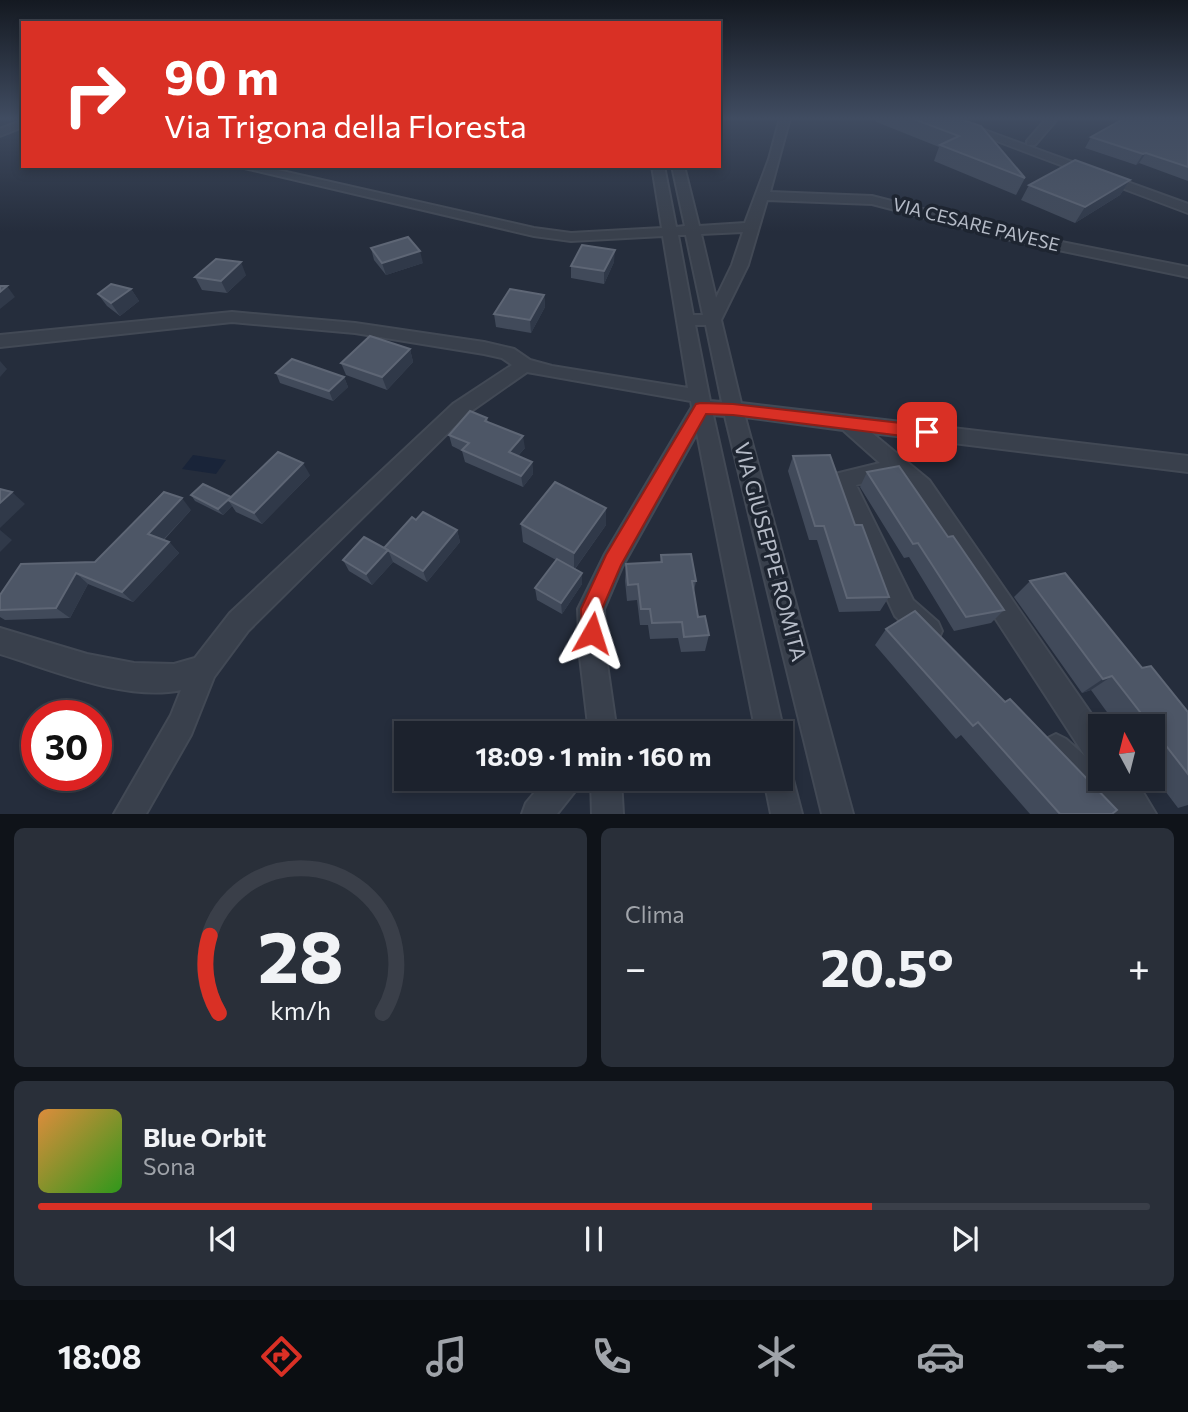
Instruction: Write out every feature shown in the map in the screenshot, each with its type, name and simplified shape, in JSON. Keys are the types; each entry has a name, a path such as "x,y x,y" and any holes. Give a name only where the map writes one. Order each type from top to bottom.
{"street":[{"path":"685,320 713,320 740,265 776,156"},
{"path":"1058,156 1188,209"},
{"path":"1061,156 1188,199"},
{"path":"251,168 547,234 571,237 751,228"},
{"name":"VIA GIUSEPPE ROMITA","path":"658,168 700,402 767,721"},
{"name":"VIA GIUSEPPE ROMITA","path":"678,168 733,409 838,814"},
{"name":"VIA CESARE PAVESE","path":"762,196 872,200 1015,237 1188,272"},
{"path":"0,341 232,317 355,328 508,353 524,365 733,409 1188,464"},
{"path":"129,814 181,725 204,668 239,622 460,409 524,365"},
{"path":"598,721 591,609 613,561 700,402"},
{"path":"849,423 869,444 900,466 921,486 1088,735"},
{"path":"900,466 843,480 904,608 944,646"},
{"path":"0,641 115,673 149,678 174,678 204,668"},
{"path":"1035,730 1126,814"},
{"path":"537,814 555,791"},
{"path":"607,791 608,814"},
{"path":"782,791 787,814"},
{"path":"1125,791 1141,814"}],"water":[{"path":"193,455 226,460 216,474 182,469"}],"building":[{"path":"968,156 1006,156 1025,178"},
{"path":"1155,156 1188,156 1188,167"},
{"path":"1075,160 1130,180 1085,207 1029,185"},
{"path":"408,237 420,251 382,263 371,248"},
{"path":"582,245 615,250 604,271 571,266"},
{"path":"216,259 241,262 221,281 195,277"},
{"path":"111,284 131,289 111,303 98,294"},
{"path":"510,289 544,295 530,320 494,314"},
{"path":"370,336 410,349 382,377 341,363"},
{"path":"292,359 344,377 329,391 276,373"},
{"path":"470,411 487,418 485,421 523,436 509,452 532,462 521,476 462,450 469,443 449,435"},
{"path":"278,452 303,463 254,513 228,500"},
{"path":"830,455 855,525 862,525 889,597 847,598 824,526 815,526 793,456"},
{"path":"899,466 948,537 953,536 1004,610 966,617 918,543 913,544 867,472"},
{"path":"555,482 606,508 574,553 521,524"},
{"path":"203,484 231,497 218,509 191,495"},
{"path":"0,489 12,492 0,503"},
{"path":"164,492 182,498 148,534 169,542 122,592 76,573 56,608 0,610 0,595 21,564 95,562"},
{"path":"423,512 457,530 423,571 384,548 412,517 416,520"},
{"path":"364,537 388,550 366,574 343,560"},
{"path":"691,554 698,617 705,616 709,635 684,637 682,622 652,623 650,609 641,609 638,584 628,585 626,564 662,562 661,555"},
{"path":"557,559 582,573 561,603 535,588"},
{"path":"1065,573 1142,668 1151,666 1188,712 1188,774 1166,746 1166,714 1142,714 1112,676 1103,679 1030,581"},
{"path":"915,611 1005,702 1010,699 1088,780 1088,791 1099,791 1117,810 1112,814 1060,814 978,722 973,726 886,629"}],"route":[{"path":"592,633 591,609 613,561 701,408 733,409 927,432"}]}
